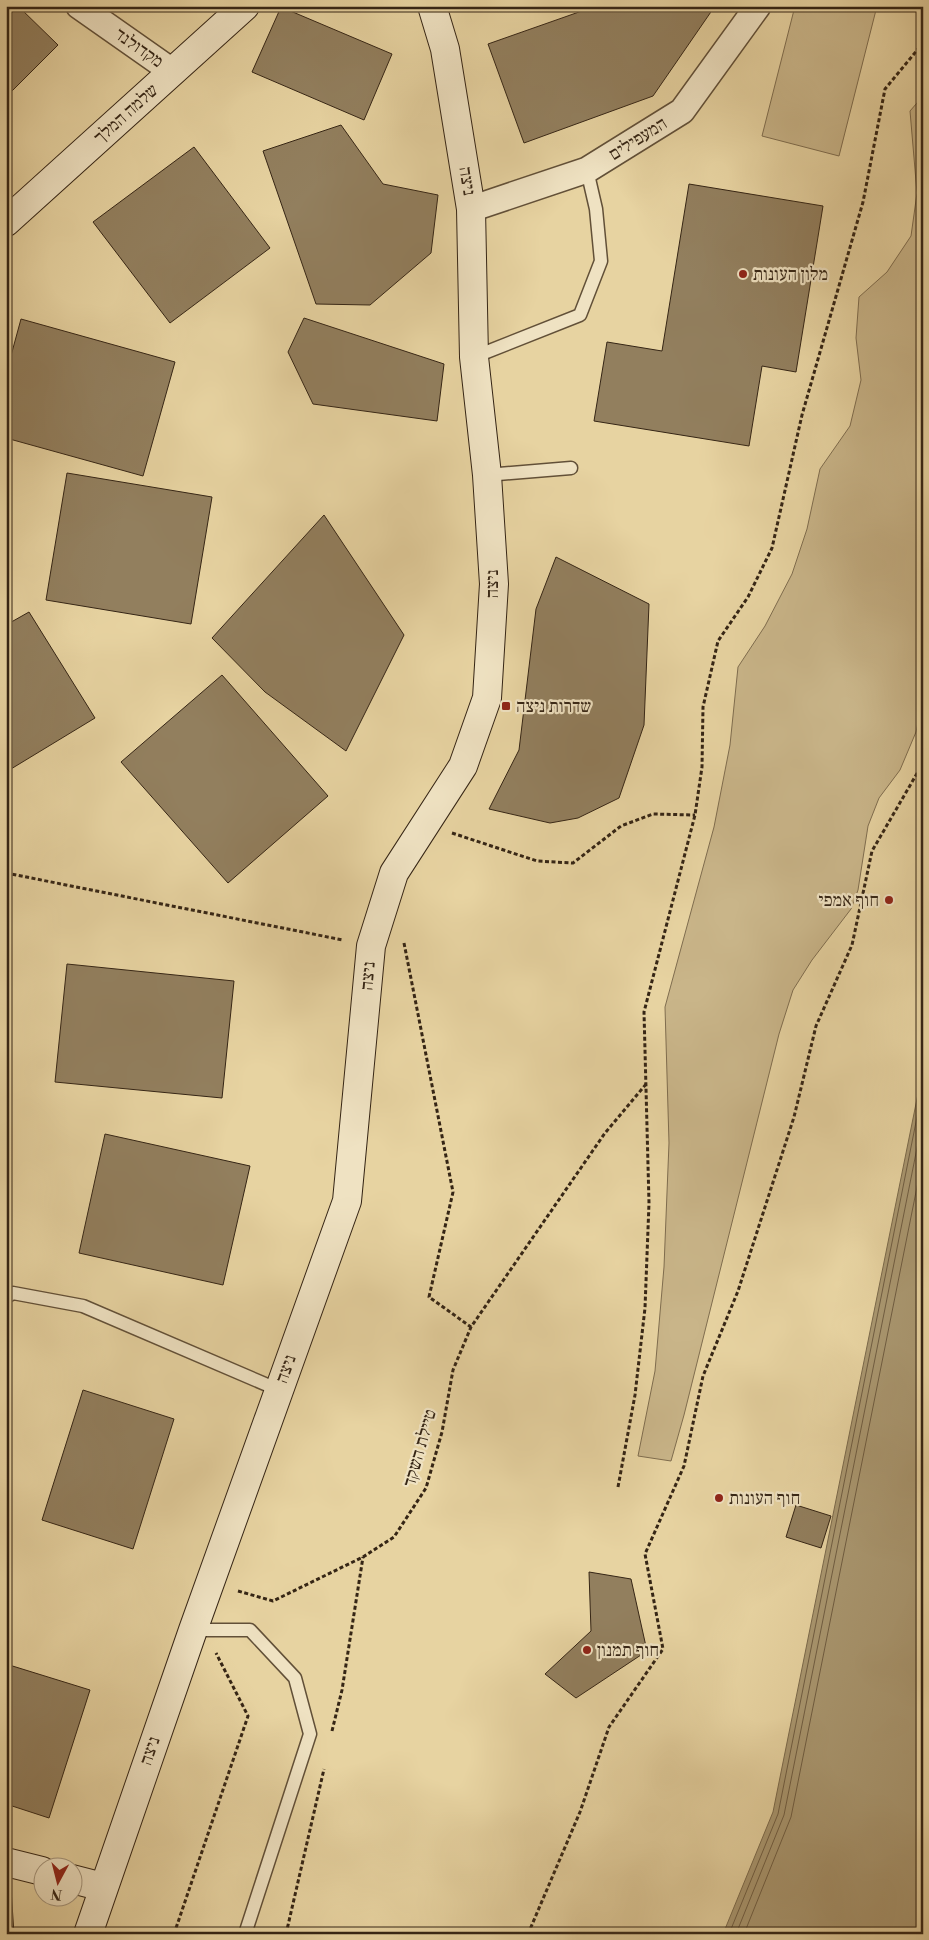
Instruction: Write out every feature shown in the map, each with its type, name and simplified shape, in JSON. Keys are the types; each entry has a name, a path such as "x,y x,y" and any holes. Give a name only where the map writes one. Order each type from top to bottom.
{"street":[{"name":"מקדולנד","path":"79,6 173,72"},
{"name":"שלמה המלך","path":"6,222 245,6"},
{"name":"ניצה","path":"88,1934 103,1888 205,1630 279,1390 347,1201 371,946 394,873 463,766 487,698 494,584 487,475 474,357 471,209 445,49 432,6"},
{"name":"המעפילים","path":"471,209 587,170 682,111 758,6"},
{"path":"6,1862 32,1868"},
{"path":"82,1882 103,1888"}],"lane":[{"path":"474,357 580,315 601,261 596,209 587,170"},
{"path":"487,475 571,468"},
{"path":"6,1297 13,1293 83,1306 279,1390"},
{"path":"205,1630 250,1630 295,1678 310,1734 245,1934"}],"path":[{"path":"618,1487 635,1395 645,1308 650,1203 648,1082 644,1012 695,815 702,767 703,707 718,641 748,597 772,548 802,415 863,202 885,89 923,43"},
{"path":"528,1934 580,1812 609,1727 663,1649 645,1554 684,1466 703,1376 738,1291 794,1117 816,1026 852,945 872,851 919,770 923,759"},
{"path":"448,831 536,861 573,864 621,826 653,814 695,815"},
{"path":"6,873 371,946"},
{"path":"404,942 453,1192 429,1297 470,1327"},
{"name":"טיילת השקד","path":"236,1591 273,1601 363,1557 394,1537 426,1488 442,1432 453,1370 470,1327 605,1133 648,1082"},
{"path":"174,1934 248,1716 205,1630"}],"shaded area":[{"path":"795,6 877,6 839,156 762,136"},
{"path":"923,96 923,699 916,732 900,770 879,798 868,826 858,890 851,909 812,960 793,990 779,1034 671,1461 638,1456 655,1371 664,1267 669,1143 665,1007 714,827 730,745 738,667 765,626 792,574 807,529 820,469 850,426 861,380 856,338 859,297 887,272 911,236 917,193 910,111"}],"water":[{"path":"923,1069 923,1934 723,1934 773,1812"}],"building":[{"path":"6,6 18,6 58,45 6,97"},
{"path":"596,6 715,6 653,96 524,143 488,44"},
{"path":"281,7 392,54 364,120 252,72"},
{"path":"341,125 383,184 438,195 431,253 370,305 316,304 263,151"},
{"path":"194,147 270,248 170,323 93,222"},
{"name":"מלון העונות","path":"689,184 823,206 796,372 762,366 749,446 594,421 607,342 662,351"},
{"path":"304,318 444,364 437,421 313,404 288,352"},
{"path":"21,319 175,362 143,476 6,438 6,374"},
{"path":"67,473 212,497 191,624 46,600"},
{"path":"324,515 404,635 346,751 265,692 212,638"},
{"path":"556,557 649,604 644,725 619,798 578,818 550,823 489,809 519,750 536,609"},
{"path":"29,612 95,718 6,772 6,625"},
{"path":"222,675 328,796 228,883 121,762"},
{"path":"67,964 234,981 222,1098 55,1082"},
{"path":"105,1134 250,1166 223,1285 79,1253"},
{"path":"83,1390 174,1419 133,1549 42,1520"},
{"path":"796,1505 831,1516 821,1548 786,1537"},
{"path":"589,1572 631,1579 647,1651 576,1698 545,1674 591,1631"},
{"path":"6,1664 90,1690 49,1818 6,1804"},
{"path":"6,1888 11,1889 14,1934 6,1934"}],"place":[{"name":"מלון העונות","path":"743,274"},
{"name":"שדרות ניצה","path":"506,706"},
{"name":"חוף אמפי","path":"889,900"},
{"name":"חוף העונות","path":"719,1498"},
{"name":"חוף תמנון","path":"587,1650"}]}
